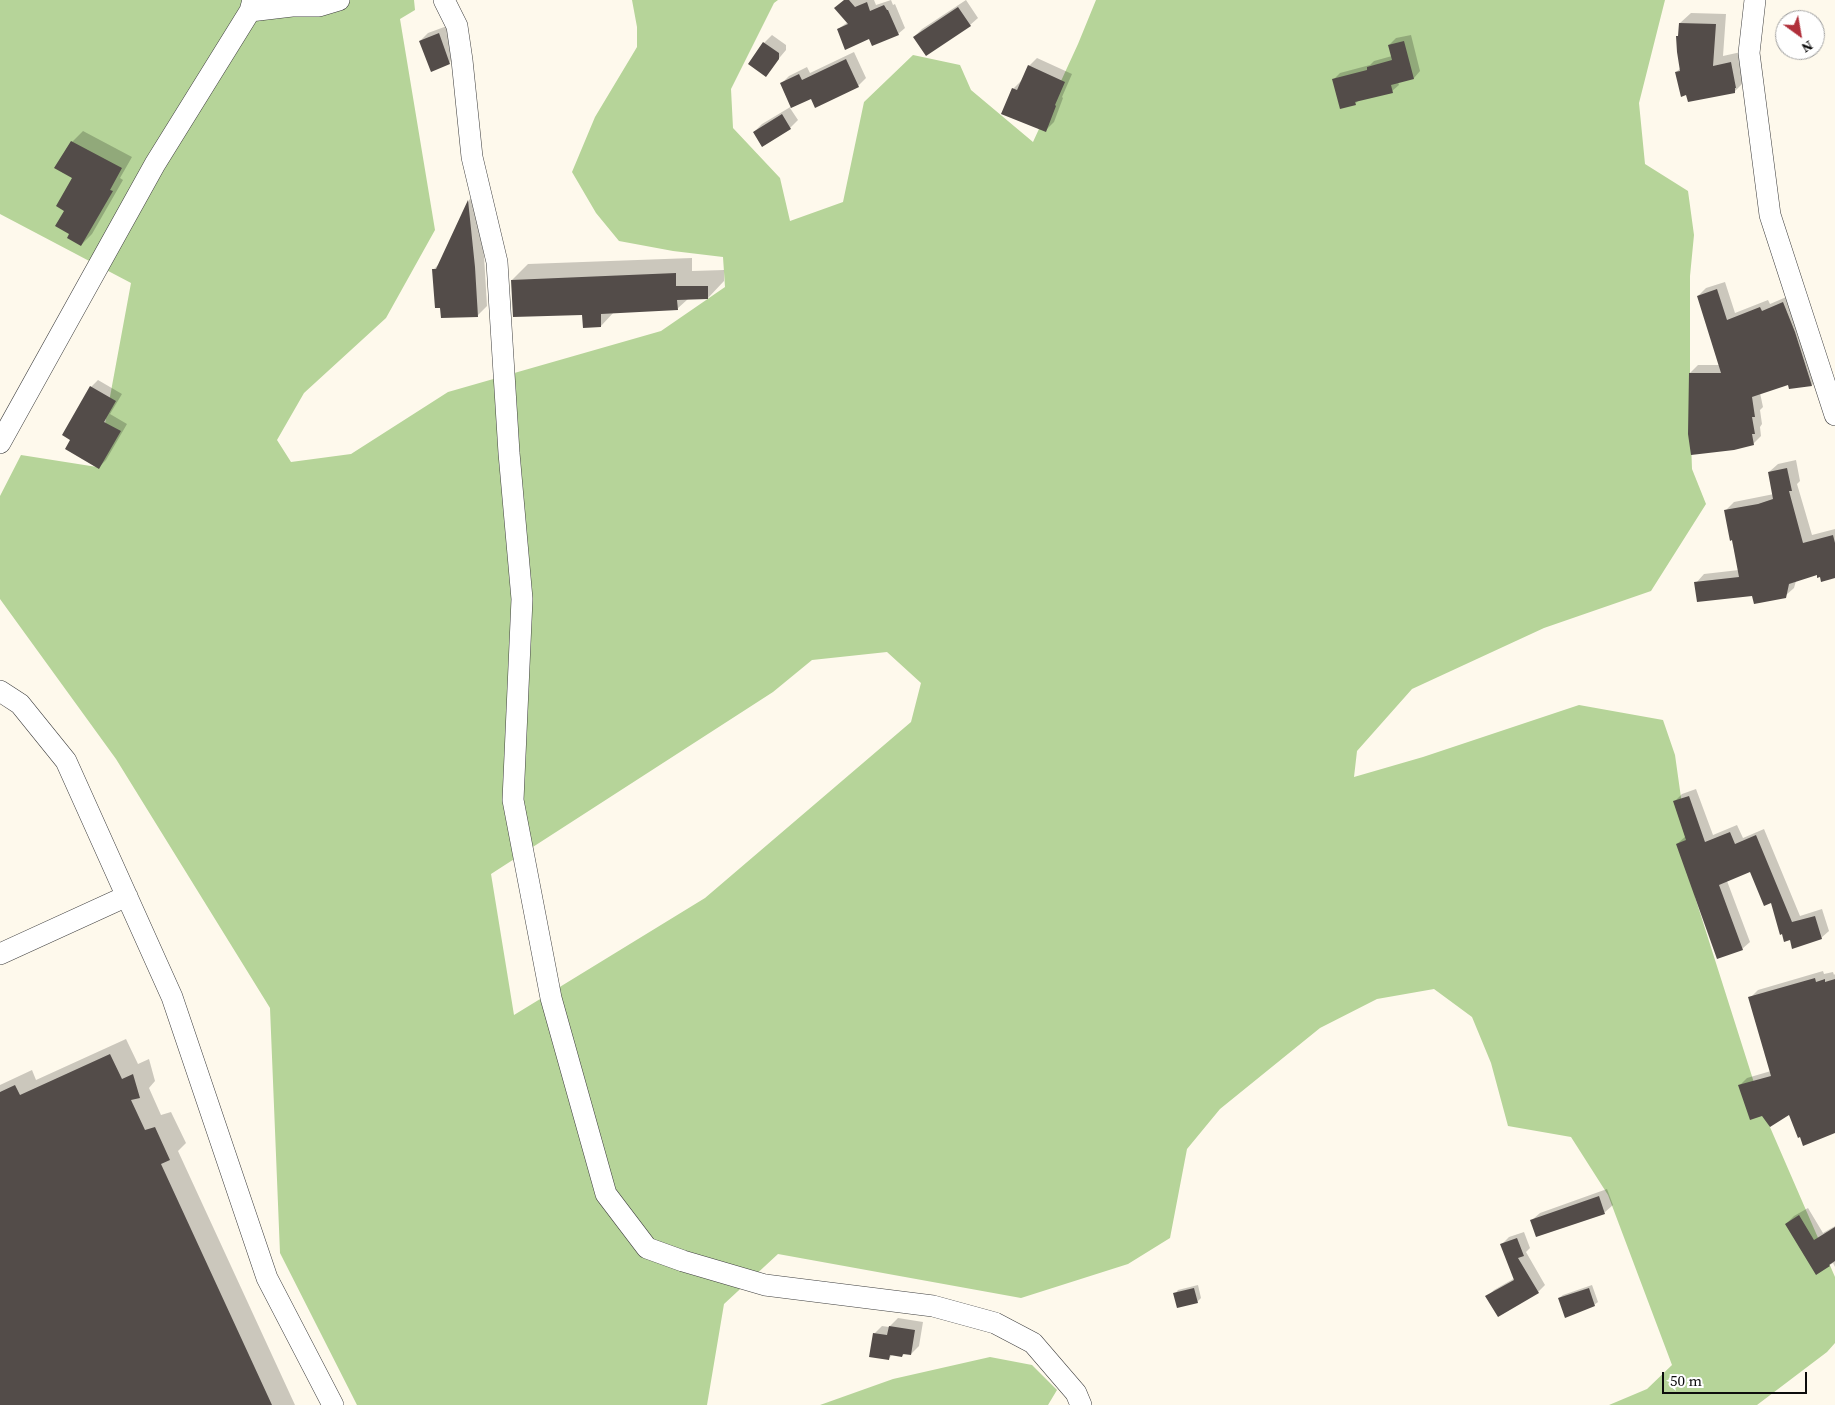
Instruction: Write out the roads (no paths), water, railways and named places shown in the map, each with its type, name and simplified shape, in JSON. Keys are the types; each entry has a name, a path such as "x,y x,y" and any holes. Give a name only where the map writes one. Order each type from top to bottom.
{"street":[{"path":"0,443 155,164 251,5 319,6 340,0"},
{"path":"444,0 457,26 472,157 497,262 509,453 522,598 513,800 551,998 606,1194 647,1248 683,1261 765,1285 933,1306 995,1323 1033,1344 1076,1393 1081,1405"},
{"path":"1755,0 1749,53 1770,215 1835,415"},
{"path":"0,691 20,704 66,760 172,997 267,1278 333,1405"},
{"path":"0,954 127,896"}]}
